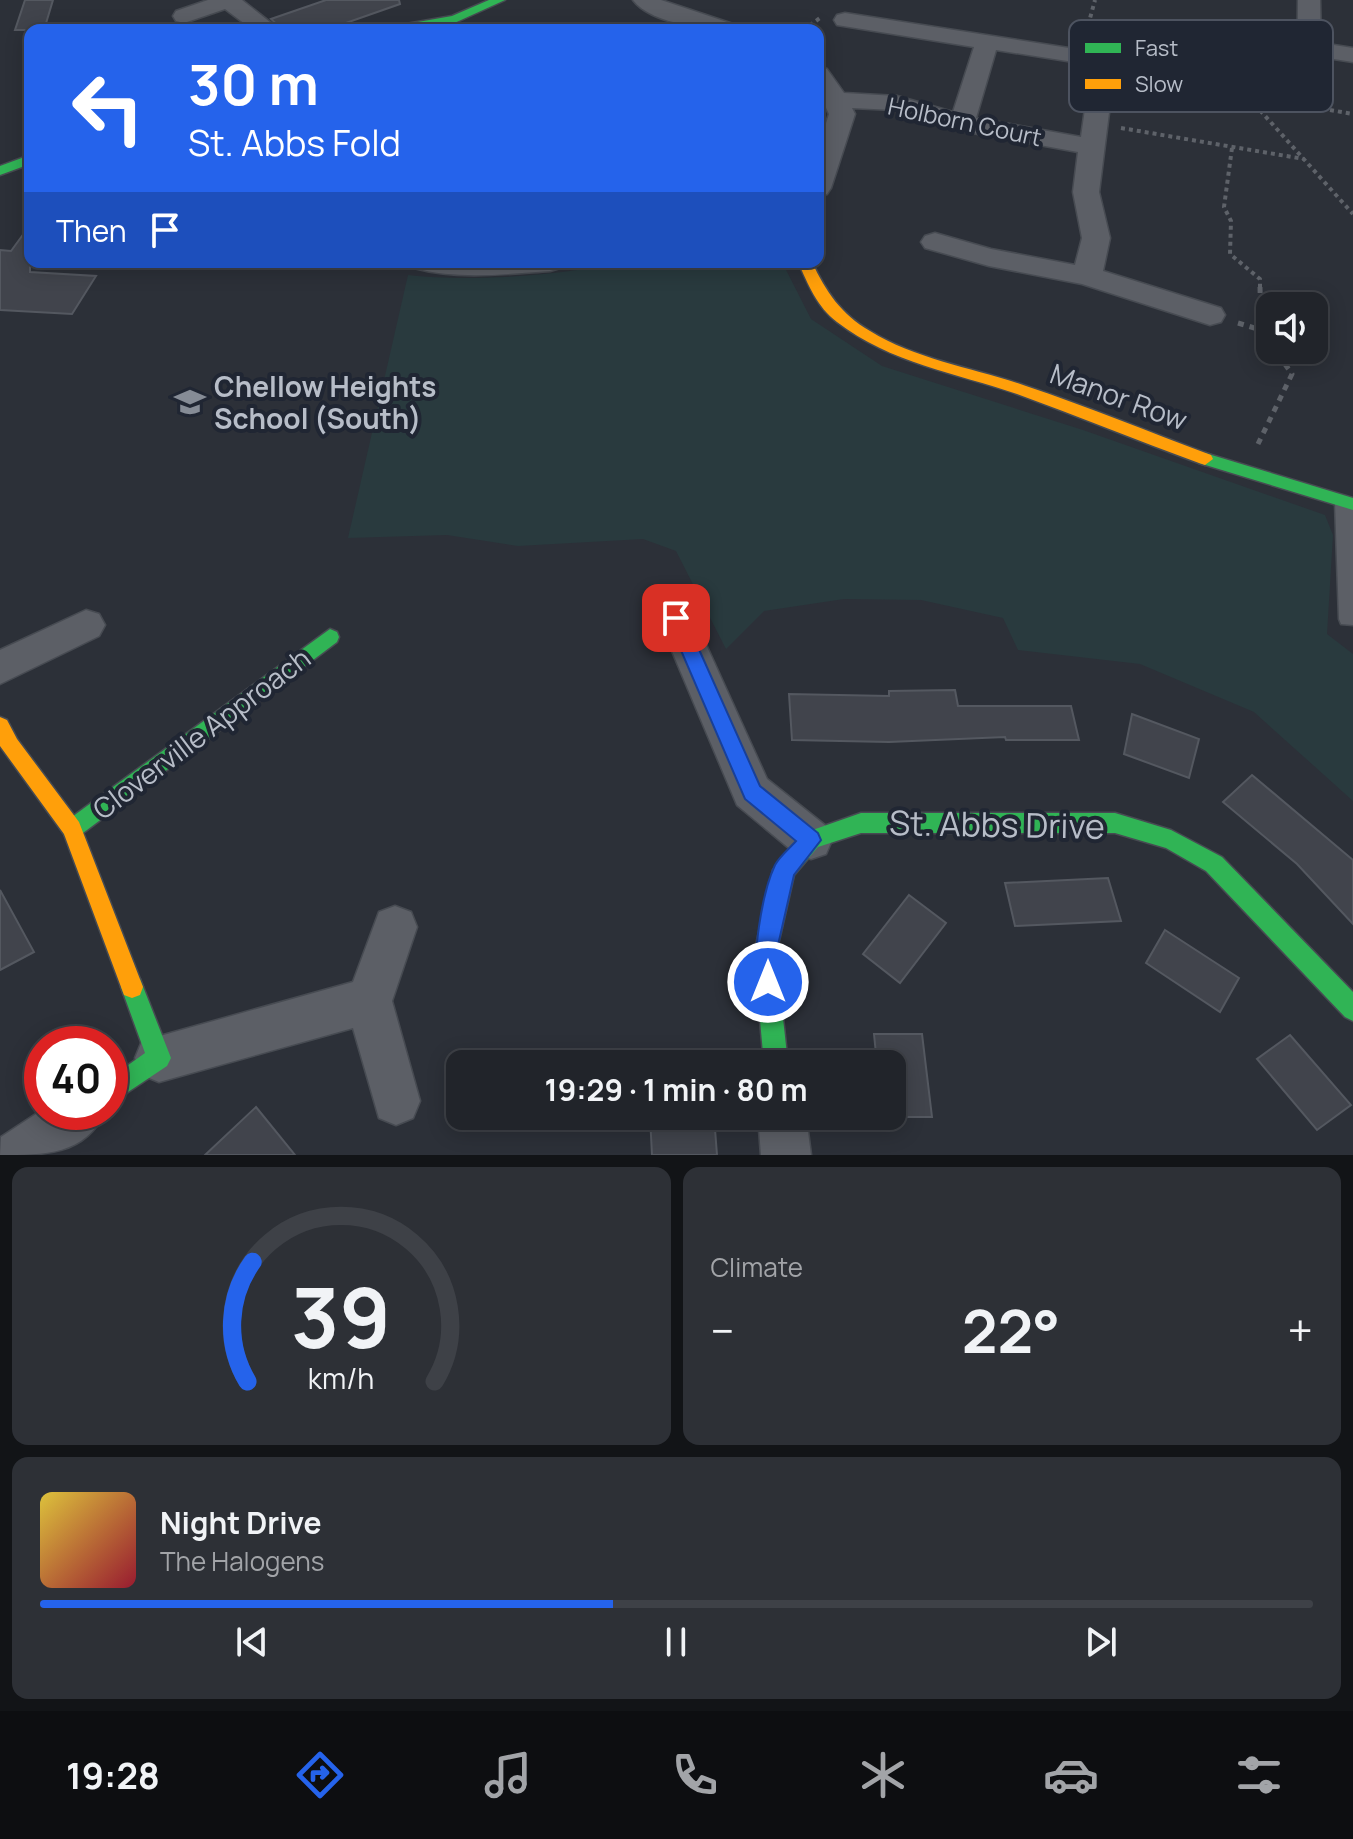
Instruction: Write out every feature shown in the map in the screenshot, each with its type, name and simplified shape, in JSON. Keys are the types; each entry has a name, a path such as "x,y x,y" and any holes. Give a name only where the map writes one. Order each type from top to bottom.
{"street":[{"path":"184,16 229,0 260,24"},
{"path":"449,24 499,0"},
{"path":"644,0 679,24"},
{"path":"1308,20 1309,0"},
{"path":"845,20 1069,54"},
{"path":"962,123 987,41"},
{"path":"1333,52 1353,55"},
{"path":"824,82 837,100 842,114 824,170"},
{"name":"Holborn Court","path":"837,100 897,103 962,123 1094,135"},
{"path":"1087,276 1096,238 1086,192 1097,112"},
{"path":"0,171 24,161"},
{"path":"935,242 989,257 1087,276 1210,315"},
{"name":"Manor Row","path":"806,268 808,276 826,303 868,335 917,356 997,381 1245,472 1348,503"},
{"path":"676,618 752,792 811,840"},
{"path":"0,668 86,625"},
{"name":"Cloverville Approach","path":"72,829 330,637"},
{"name":"Cloverville Approach","path":"0,726 10,745 72,829 159,1058"},
{"name":"St. Abbs Drive","path":"775,1050 765,954 784,870 811,840 861,823 1115,823 1171,840 1214,864 1353,1009"},
{"path":"395,927 369,1001 396,1101"},
{"path":"128,1080 159,1058 369,1001"},
{"path":"19,1155 55,1130"},
{"path":"783,1130 786,1155"}],"lane":[{"path":"1348,503 1348,619"}],"path":[{"path":"1090,20 1095,0"},
{"path":"1262,112 1353,214"},
{"path":"1094,135 1232,148 1304,159"},
{"path":"1232,148 1224,207 1231,221 1230,254 1260,279 1260,292"},
{"path":"1210,315 1256,329"},
{"path":"1245,472 1292,374 1285,364"}],"shaded area":[{"path":"590,268 785,268 811,319 882,366 1083,430 1325,515 1333,535 1327,634 1353,654 1353,801 1254,712 1140,664 1018,650 1003,618 921,600 844,599 764,611 726,649 676,551 643,539 518,546 447,535 348,538 408,275 458,278"}],"building":[{"path":"25,0 53,0 46,24 24,24 24,30 15,30"},
{"path":"326,0 399,0 400,4 343,24 276,24 271,19"},
{"path":"24,233 24,268 30,268 30,272 96,276 72,314 0,310 0,250 11,251"},
{"path":"955,690 958,706 1071,706 1079,740 1006,740 1005,737 889,742 792,740 789,694 889,696 889,691"},
{"path":"1132,714 1199,739 1189,778 1124,754"},
{"path":"1252,775 1353,860 1353,924 1297,864 1223,802"},
{"path":"1108,878 1121,921 1015,926 1005,883"},
{"path":"0,890 34,952 0,970"},
{"path":"909,895 946,923 900,983 863,954"},
{"path":"1165,930 1239,978 1220,1012 1146,963"},
{"path":"874,1034 922,1034 932,1117 906,1117 906,1050 876,1050"},
{"path":"1290,1035 1351,1105 1317,1130 1257,1059"},
{"path":"256,1107 295,1155 205,1155"},
{"path":"651,1130 715,1130 717,1155 652,1155"}],"traffic: fast":[{"path":"443,24 499,0"},
{"path":"422,24 449,19"},
{"path":"0,171 24,161"},
{"path":"1205,459 1353,504"},
{"path":"72,829 330,637"},
{"path":"775,1050 765,954 784,870 811,840 861,823 1115,823 1171,840 1214,864 1353,1009"},
{"path":"128,1080 159,1058 132,987"}],"traffic: slow":[{"path":"808,268 818,292 839,316 865,335 895,350 1022,390 1205,459"},
{"path":"0,726 10,745 72,829 132,987"}],"place":[{"name":"Chellow Heights School (South)","path":"190,402"}],"route":[{"path":"676,618 752,792 811,840 784,870 765,954 768,982"}]}
